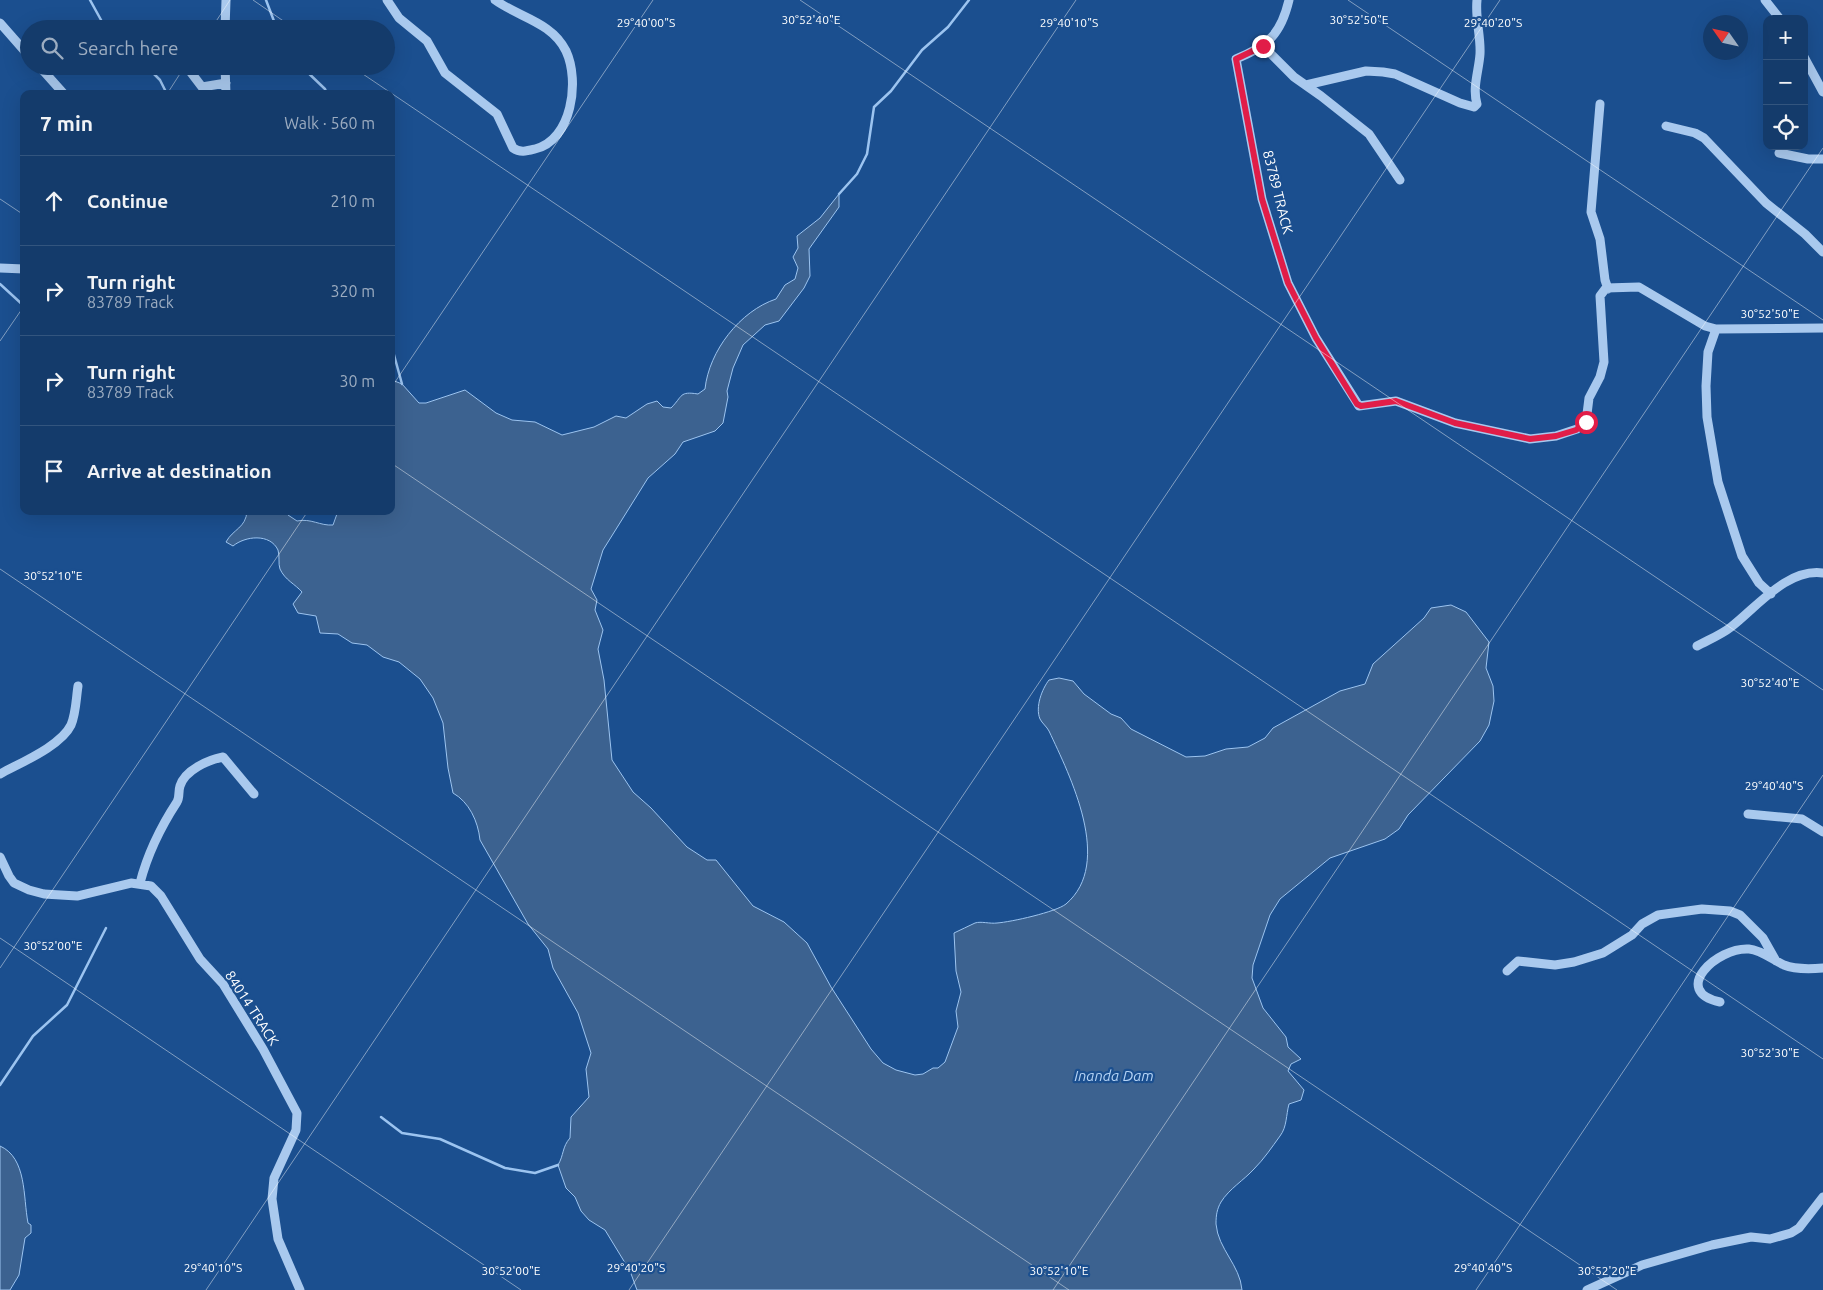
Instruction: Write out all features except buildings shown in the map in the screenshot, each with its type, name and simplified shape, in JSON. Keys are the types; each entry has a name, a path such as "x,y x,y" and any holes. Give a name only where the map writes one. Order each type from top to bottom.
{"street":[{"path":"226,0 226,20"},
{"path":"387,0 400,18 426,41 445,73 497,114 512,148 520,151 540,148 559,133 570,111 571,84 568,57 562,45 541,25 495,0"},
{"name":"83789 TRACK","path":"1289,0 1283,22 1277,32 1263,46 1236,59 1262,199 1288,283 1316,338 1353,399 1361,406 1390,401 1402,403 1455,423 1519,438 1538,439 1576,430 1586,422 1589,398 1603,369 1604,346 1600,296 1608,288"},
{"path":"1306,86 1366,71 1383,72 1395,74 1460,103 1474,107 1477,104 1476,73 1480,54 1476,20 1477,0"},
{"path":"1765,0 1777,15"},
{"path":"0,23 20,46"},
{"path":"1263,46 1285,69 1369,134 1400,180"},
{"path":"1806,60 1822,89"},
{"path":"47,75 60,90"},
{"path":"193,75 202,87 226,83"},
{"path":"226,75 226,90"},
{"path":"1600,104 1591,212 1600,239 1605,280 1608,288 1639,287 1705,326 1716,329 1823,328"},
{"path":"1666,126 1695,132 1704,138 1766,203 1805,234 1823,252"},
{"path":"1779,153 1808,159 1823,159"},
{"path":"0,268 20,269"},
{"path":"1716,329 1708,352 1706,386 1707,417 1718,482 1742,556 1758,583 1771,594"},
{"path":"1697,646 1729,629 1771,594 1804,574 1823,573"},
{"path":"0,774 40,753 68,730 74,717 78,686"},
{"path":"0,857 8,876 14,883 44,894 77,896 131,883 140,883 146,857 157,833 178,800 180,785 196,768 213,759 224,757 254,794"},
{"path":"1748,814 1802,819 1823,832"},
{"name":"84014 TRACK","path":"140,883 151,886 161,896 196,953 223,984 263,1049 297,1113 296,1130 274,1178 272,1199 278,1239 300,1290"},
{"path":"1507,971 1518,961 1554,966 1603,954 1632,935 1649,920 1670,912 1702,909 1730,911 1740,915 1763,938 1776,961"},
{"path":"1720,1002 1706,998 1699,988 1702,974 1712,961 1728,953 1750,949 1797,968 1823,968"},
{"path":"1587,1290 1642,1265 1732,1240 1770,1239 1791,1233 1799,1228 1823,1197"}],"water":[{"name":"Inanda Dam","path":"839,194 839,207 809,249 810,276 804,288 779,321 765,325 743,345 733,368 727,391 728,397 723,423 715,431 683,442 675,454 648,478 603,550 591,589 597,600 595,610 603,630 598,649 604,680 612,760 633,792 651,808 687,847 707,860 716,860 753,906 784,922 807,943 831,987 871,1049 883,1063 896,1070 915,1075 938,1068 945,1062 958,1027 956,1011 961,992 956,971 954,933 975,923 1004,922 1053,910 1066,904 1080,887 1087,866 1087,843 1083,819 1067,771 1049,731 1041,720 1038,709 1040,698 1049,680 1059,678 1073,681 1084,694 1111,714 1121,718 1131,729 1186,757 1205,756 1226,749 1248,747 1265,738 1273,728 1340,691 1365,684 1373,664 1424,618 1431,608 1451,605 1466,612 1489,642 1486,668 1493,686 1494,701 1489,725 1480,741 1408,815 1399,829 1385,839 1330,858 1280,899 1270,915 1253,965 1252,978 1263,1008 1286,1037 1288,1047 1301,1059 1291,1064 1288,1071 1304,1090 1301,1100 1289,1104 1284,1129 1265,1157 1224,1197 1218,1210 1216,1224 1218,1233 1237,1273 1242,1290 637,1290 630,1271 605,1230 589,1220 581,1211 575,1197 566,1188 558,1165 570,1138 571,1117 589,1097 586,1069 591,1053 578,1013 553,968 548,949 528,924 480,840 472,813 464,801 453,793 443,723 433,698 420,679 399,662 383,657 367,645 352,643 338,634 320,633 316,616 298,613 293,604 302,592 282,573 279,567 278,550 269,541 250,538 233,546 226,542 242,525 246,515 288,515 297,521 307,520 333,525 337,515 395,515 395,381 402,384 419,403 426,403 465,390 496,413 512,420 535,422 562,435 594,427 616,416 626,418 647,404 657,401 663,407 671,408 682,395 687,393 698,394 705,389 713,361 729,334 750,313 776,299 785,285 795,279 798,268 793,257 798,248 797,236 820,218"},
{"path":"0,1146 15,1159 19,1169 28,1223 31,1225 31,1233 25,1238 19,1275 10,1290 0,1290"}],"waterway":[{"path":"90,0 101,20"},
{"path":"266,0 274,20"},
{"path":"839,194 857,174 867,154 874,107 891,91 922,50 948,27 969,0"},
{"path":"155,75 165,90"},
{"path":"310,75 325,90"},
{"path":"0,284 20,302"},
{"path":"395,359 402,384"},
{"path":"0,1085 33,1036 67,1005 106,928"},
{"path":"381,1117 402,1133 440,1139 505,1168 535,1173 558,1165"}],"route":[{"path":"1263,46 1250,54 1236,59 1262,199 1288,283 1316,338 1357,404 1361,406 1396,401 1455,423 1530,439 1556,436 1576,430 1586,422"}]}
